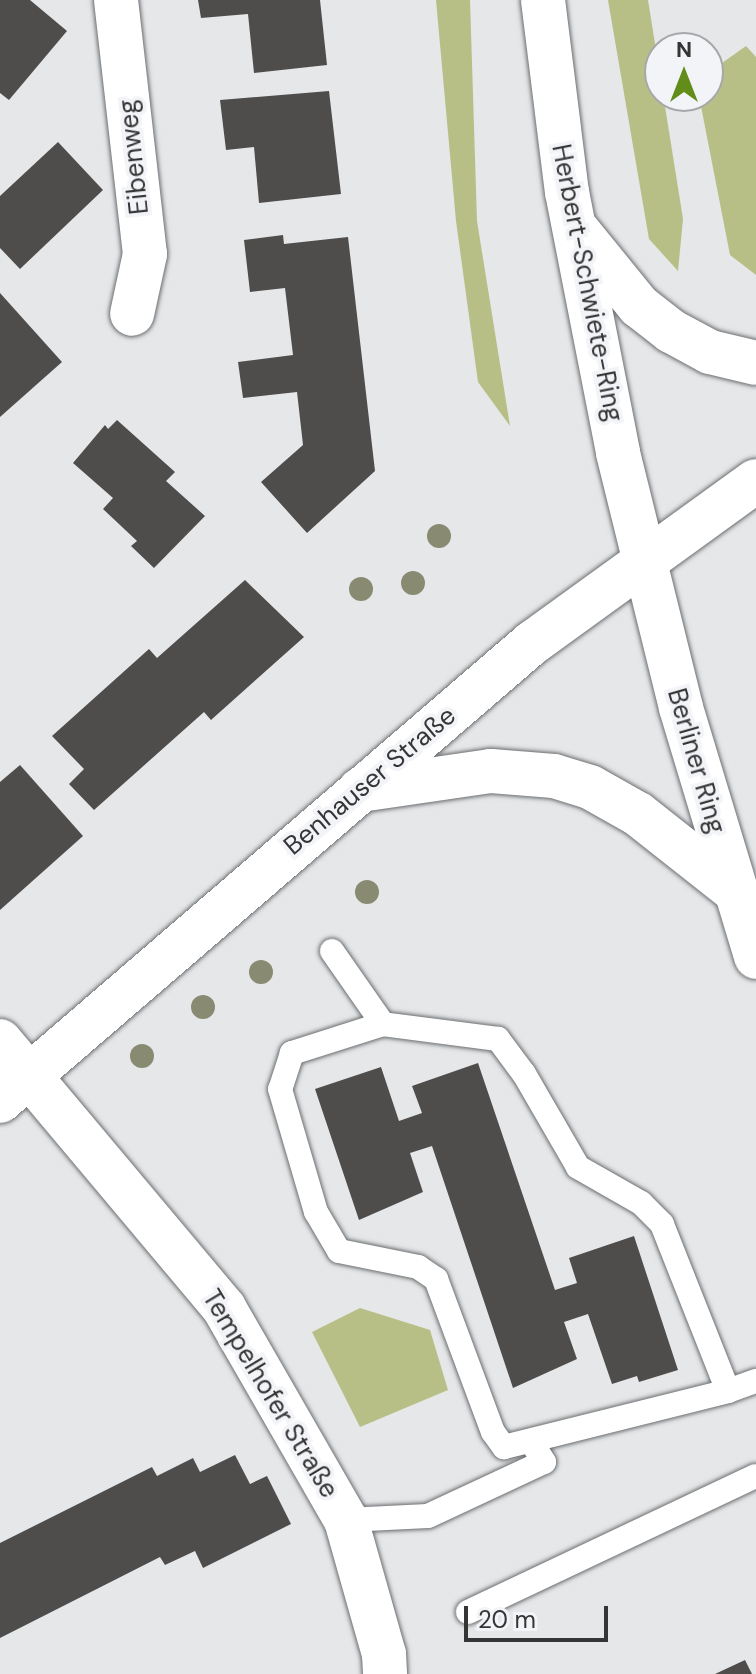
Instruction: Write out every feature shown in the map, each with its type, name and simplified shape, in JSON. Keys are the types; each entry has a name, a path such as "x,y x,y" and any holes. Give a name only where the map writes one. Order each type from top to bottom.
{"main road":[{"name":"Eibenweg","path":"116,0 145,254 132,314"},
{"name":"Herbert-Schwiete-Ring","path":"543,0 574,226 643,564"},
{"path":"574,226 639,306 671,331 710,352 756,363"},
{"name":"Benhauser Straße","path":"15,1087 532,643 756,481"},
{"name":"Berliner Ring","path":"643,564 733,889 756,957"},
{"path":"360,790 491,771 554,776 590,787 638,814 733,889"},
{"name":"Tempelhofer Straße","path":"0,1041 15,1087 224,1308 346,1520 384,1654 385,1674"}],"lane":[{"path":"332,951 383,1024"},
{"path":"728,1391 662,1224 641,1203 578,1167 524,1074 498,1039 383,1024 292,1053 280,1089 316,1212 339,1251 418,1267 436,1279 493,1432 504,1447 728,1391 756,1381"},
{"path":"346,1520 428,1516 544,1462 531,1441"},
{"path":"468,1612 756,1476"}],"green space":[{"path":"436,0 470,0 477,221 510,426 478,382 456,221"},
{"path":"608,0 648,0 653,32 644,32 644,112 666,112 683,219 678,271 649,239"},
{"path":"746,46 756,57 756,275 730,255 702,112 724,112 724,62"},
{"path":"360,1308 430,1330 448,1390 360,1427 312,1332"}],"building":[{"path":"0,0 30,0 67,31 9,100 0,93"},
{"path":"198,0 320,0 327,65 254,73 248,14 201,18"},
{"path":"329,91 341,194 259,203 254,147 226,150 220,100"},
{"path":"58,142 103,190 20,269 0,248 0,196"},
{"path":"283,235 284,244 348,237 375,471 307,533 261,482 303,445 297,392 243,398 238,362 293,355 285,288 250,292 244,240"},
{"path":"0,293 62,362 0,417"},
{"path":"117,420 175,472 166,481 205,516 154,568 131,546 137,541 103,509 113,498 73,463 105,425 108,429"},
{"path":"245,580 304,637 211,720 204,712 94,810 69,784 84,769 52,736 149,649 157,658"},
{"path":"20,765 83,836 0,910 0,782"},
{"path":"478,1063 555,1290 577,1283 569,1258 634,1236 678,1370 639,1382 637,1376 612,1384 588,1314 564,1322 577,1359 513,1388 432,1146 410,1153 423,1192 359,1220 315,1089 381,1067 399,1121 422,1113 412,1086"},
{"path":"235,1455 250,1484 267,1476 291,1524 203,1568 195,1551 165,1565 160,1557 0,1638 0,1543 152,1467 157,1476 193,1458 200,1472"},
{"path":"745,1660 752,1674 715,1674"}]}
